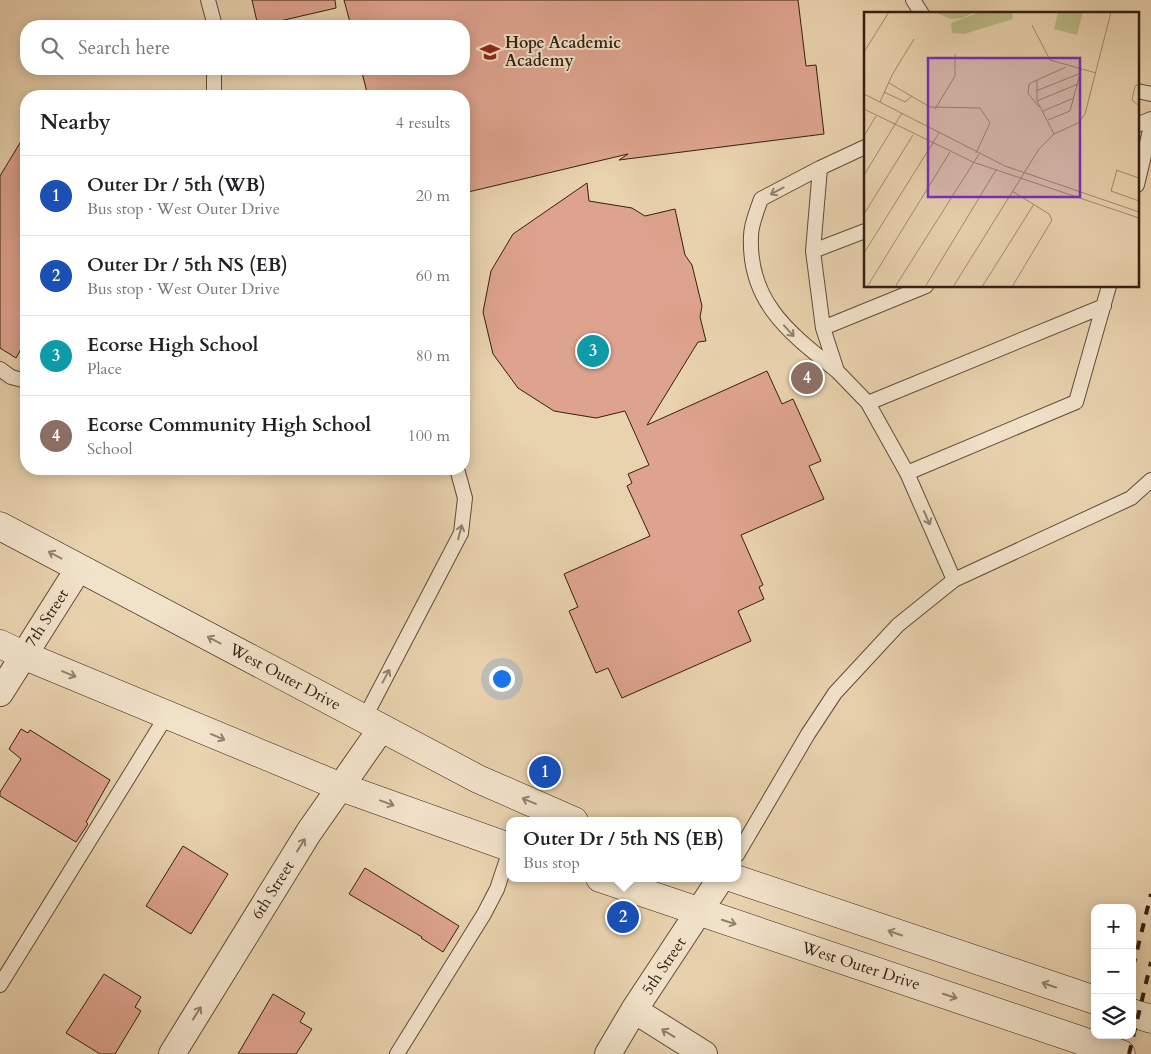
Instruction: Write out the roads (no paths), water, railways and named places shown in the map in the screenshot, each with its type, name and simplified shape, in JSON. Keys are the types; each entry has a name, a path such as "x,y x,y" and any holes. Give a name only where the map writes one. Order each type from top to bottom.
{"main road":[{"name":"West Outer Drive","path":"0,526 478,779 565,817"},
{"path":"12,650 341,787 506,846"},
{"path":"741,881 1091,999"},
{"name":"West Outer Drive","path":"612,882 1121,1054"},
{"path":"1136,1014 1151,1019"}],"street":[{"name":"7th Street","path":"0,693 12,650 79,568"},
{"name":"6th Street","path":"172,1054 305,839 341,787 372,724"},
{"name":"5th Street","path":"608,1054 634,1010 718,882"},
{"path":"634,1010 704,1054"}],"lane":[{"path":"208,0 213,20"},
{"path":"913,0 921,12"},
{"path":"214,75 214,90"},
{"path":"1138,90 1151,94"},
{"path":"1138,125 1151,120"},
{"path":"1138,181 1151,126"},
{"path":"864,147 760,199 751,234 752,269 766,303 792,335 837,372 868,403 907,473 954,580"},
{"path":"820,168 813,251 823,328 837,372"},
{"path":"813,251 864,231"},
{"path":"823,328 921,288"},
{"path":"907,473 1076,402 1108,288"},
{"path":"868,403 1104,306"},
{"path":"0,369 20,379"},
{"path":"372,724 461,533 464,498 458,475"},
{"path":"741,848 803,742 835,694 898,626 954,580 1131,498 1151,480"},
{"path":"0,985 167,715"},
{"path":"397,1054 484,914 497,889 506,862"}],"railway":[{"path":"1136,955 1151,894"},
{"path":"1129,1054 1151,962"}],"place":[{"name":"Hope Academic Academy","path":"490,52"},
{"name":"Ecorse High School","path":"593,351"},
{"name":"Ecorse Community High School","path":"807,378"},
{"name":"Outer Dr / 5th (WB)","path":"545,772"},
{"name":"Outer Dr / 5th NS (EB)","path":"623,917"}]}
